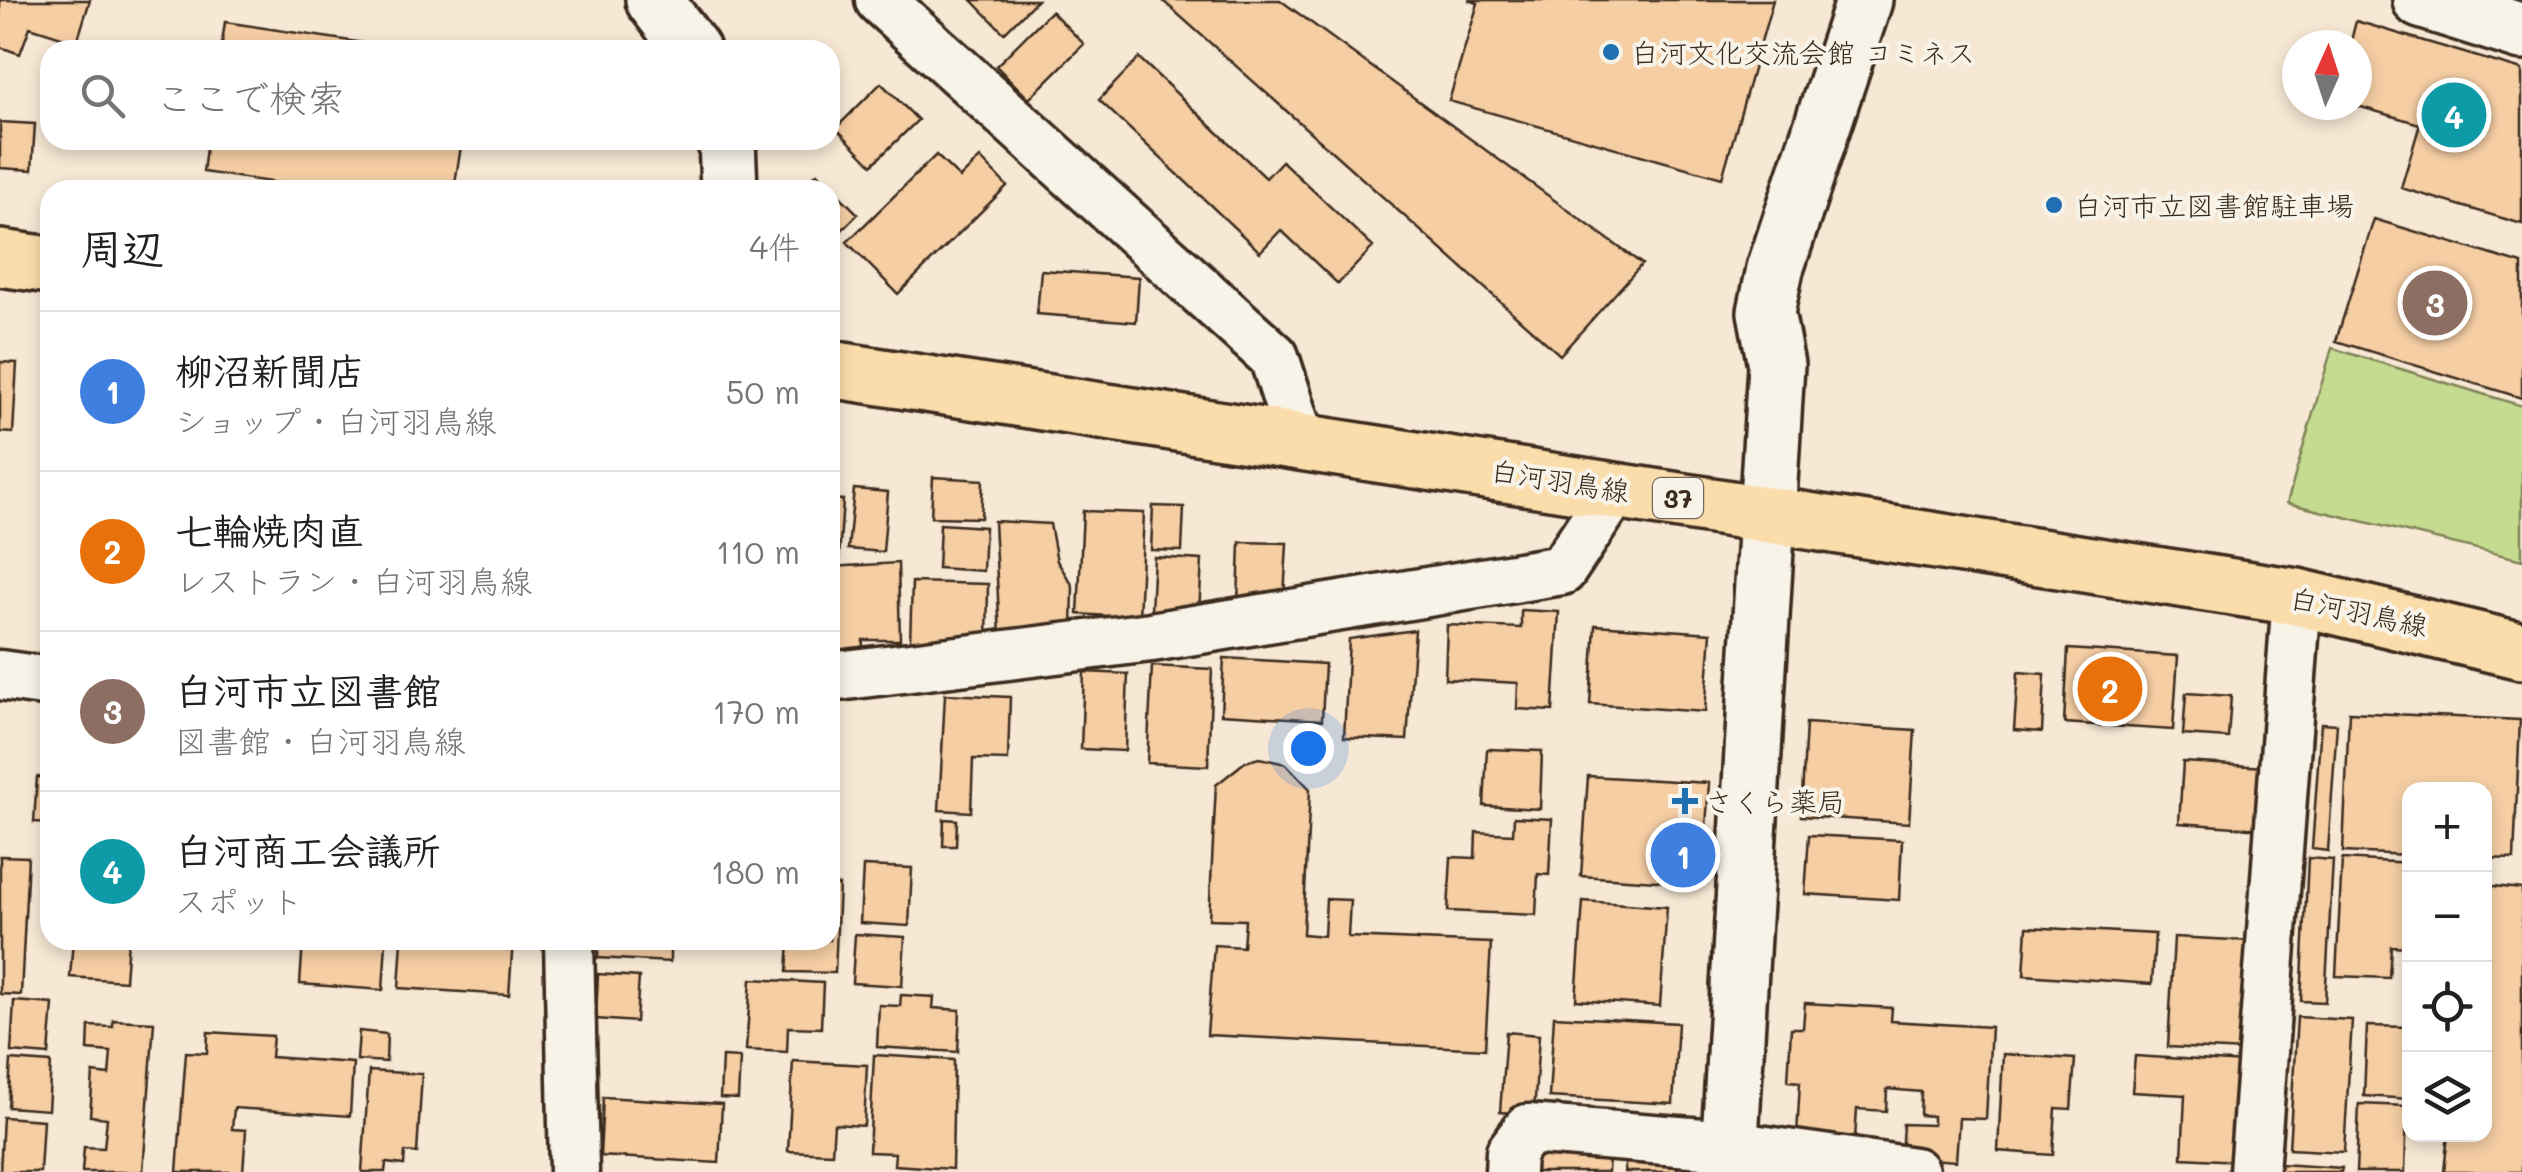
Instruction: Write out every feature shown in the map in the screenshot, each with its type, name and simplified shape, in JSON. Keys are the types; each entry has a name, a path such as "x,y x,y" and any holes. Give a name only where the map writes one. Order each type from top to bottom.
{"main road":[{"path":"0,258 40,264"},
{"name":"白河羽鳥線","path":"840,371 2297,597 2522,651"}],"street":[{"path":"654,0 684,40"},
{"path":"880,0 1274,356 1301,441"},
{"path":"1729,1160 1776,365 1766,312 1768,293 1864,0"},
{"path":"2421,0 2522,32"},
{"path":"727,150 729,180"},
{"path":"840,677 1151,638 1562,570 1616,489"},
{"path":"2254,1172 2297,597"},
{"path":"0,675 40,681"},
{"path":"570,950 574,1172"},
{"path":"1510,1172 1511,1152 1528,1129 1729,1160 1914,1172"}],"green space":[{"path":"2332,348 2522,406 2522,560 2287,503"}],"building":[{"path":"0,0 90,0 78,40 30,27 20,54 0,47"},
{"path":"972,0 1037,0 1004,33"},
{"path":"1162,0 1280,0 1642,264 1560,355"},
{"name":"白河文化交流会館 コミネス","path":"1468,0 1773,0 1722,178 1449,101 1478,3"},
{"path":"1051,11 1084,44 1029,99 996,66"},
{"path":"2356,21 2522,70 2522,224 2401,188 2420,124 2372,110 2372,30 2354,30"},
{"path":"225,22 344,40 222,40"},
{"path":"1139,58 1266,178 1282,161 1373,247 1338,284 1281,230 1260,252 1099,100"},
{"path":"881,83 918,120 872,165 840,132 840,124"},
{"path":"0,122 35,124 32,170 0,168"},
{"path":"206,150 460,150 456,180 257,180 203,172"},
{"path":"936,155 960,178 980,158 1007,186 898,294 847,242"},
{"path":"840,196 858,214 840,232"},
{"path":"2374,219 2522,264 2522,398 2336,341"},
{"path":"1041,270 1139,277 1136,322 1037,314"},
{"path":"0,362 17,363 13,433 0,432"},
{"path":"933,477 983,480 981,518 931,517"},
{"path":"854,489 888,492 883,552 848,549"},
{"path":"840,500 843,500 840,544"},
{"path":"1153,506 1184,507 1182,551 1151,550"},
{"path":"1083,511 1144,513 1139,618 1078,614"},
{"path":"994,521 1050,524 1057,561 1073,586 1072,630 1000,636"},
{"path":"940,524 985,527 983,571 938,568"},
{"path":"1240,542 1287,543 1284,598 1238,603"},
{"path":"1154,557 1202,560 1199,613 1151,610"},
{"path":"898,563 900,640 863,640 862,663 840,664 840,566"},
{"path":"912,582 988,584 987,644 910,642"},
{"path":"1521,610 1559,612 1553,711 1517,709 1518,683 1445,679 1447,625 1521,628"},
{"path":"1595,625 1711,633 1705,712 1590,704"},
{"path":"1415,630 1407,740 1344,737 1349,639"},
{"path":"2068,649 2178,656 2173,730 2064,723"},
{"path":"1224,658 1325,664 1322,720 1221,714"},
{"path":"1152,666 1212,669 1208,766 1147,763"},
{"path":"1084,672 1128,674 1125,751 1081,749"},
{"path":"2018,672 2045,674 2042,732 2014,730"},
{"path":"2186,693 2231,696 2228,738 2183,735"},
{"path":"945,694 1010,697 1008,760 973,759 971,812 939,810"},
{"path":"2349,712 2520,720 2514,859 2492,858 2492,782 2402,782 2402,855 2343,852"},
{"path":"1806,723 1915,730 1909,823 1801,816"},
{"path":"2321,723 2337,724 2328,851 2312,849"},
{"path":"1487,749 1542,751 1540,809 1484,806"},
{"path":"1259,758 1286,764 1310,789 1303,934 1324,936 1326,899 1350,900 1348,937 1491,943 1485,1049 1207,1035 1214,945 1243,947 1245,920 1209,919 1216,785 1245,762"},
{"path":"2183,762 2266,767 2263,829 2179,823"},
{"path":"1588,776 1709,783 1702,884 1581,876"},
{"path":"37,777 40,777 40,822 34,822"},
{"path":"1514,817 1552,819 1549,875 1538,874 1536,915 1448,911 1451,857 1475,858 1476,832 1513,834"},
{"path":"944,819 957,820 956,846 943,846"},
{"path":"1809,835 1902,840 1899,900 1805,894"},
{"path":"0,856 28,857 21,995 0,994"},
{"path":"2308,858 2333,860 2325,1002 2301,1001"},
{"path":"2342,859 2402,863 2402,947 2391,946 2389,978 2336,976"},
{"path":"863,866 912,868 909,926 860,923"},
{"path":"2492,886 2522,889 2522,1172 2444,1172 2447,1142 2492,1142"},
{"path":"1583,901 1667,907 1660,1006 1576,1000"},
{"path":"2027,927 2155,934 2152,984 2024,975"},
{"path":"855,934 905,937 902,986 852,983"},
{"path":"2174,937 2252,941 2244,1051 2168,1047"},
{"path":"72,950 127,950 125,981 70,977"},
{"path":"302,950 386,950 383,990 300,984"},
{"path":"401,950 512,950 509,995 399,988"},
{"path":"598,950 670,950 670,962 598,958"},
{"path":"788,950 836,950 835,973 787,972"},
{"path":"598,974 639,977 636,1022 596,1019"},
{"path":"751,979 823,983 821,1028 788,1027 787,1052 746,1050"},
{"path":"901,995 934,997 933,1008 960,1010 958,1052 877,1047 879,1005 900,1006"},
{"path":"14,1001 53,1004 49,1055 11,1052"},
{"path":"1805,1003 1892,1008 1891,1021 1991,1027 1986,1119 1959,1118 1956,1161 1901,1157 1903,1124 1933,1125 1933,1116 1920,1115 1921,1092 1887,1089 1886,1111 1857,1109 1855,1139 1797,1135 1800,1082 1788,1081 1791,1028 1803,1028"},
{"path":"1554,1016 1678,1023 1673,1104 1549,1097"},
{"path":"2297,1017 2352,1020 2344,1152 2289,1149"},
{"path":"113,1020 154,1022 143,1172 82,1172 84,1147 104,1148 107,1118 90,1116 93,1073 109,1075 111,1052 88,1050 89,1026 113,1027"},
{"path":"2367,1026 2402,1027 2402,1098 2364,1096"},
{"path":"359,1031 387,1034 386,1062 357,1060"},
{"path":"208,1032 273,1036 271,1057 353,1063 350,1116 234,1108 232,1129 246,1130 243,1172 177,1172 186,1052 207,1053"},
{"path":"1506,1032 1539,1035 1534,1115 1500,1112"},
{"path":"2003,1054 2075,1059 2071,1109 2056,1108 2053,1155 1998,1151"},
{"path":"874,1055 954,1060 952,1169 894,1165 895,1153 869,1152"},
{"path":"2135,1056 2245,1063 2238,1161 2182,1158 2185,1095 2132,1092"},
{"path":"722,1057 740,1058 738,1099 720,1098"},
{"path":"11,1060 51,1063 48,1110 8,1107"},
{"path":"793,1061 867,1065 864,1126 834,1124 832,1153 788,1151"},
{"path":"369,1071 422,1074 417,1153 405,1152 404,1165 386,1163 385,1172 362,1172"},
{"path":"603,1097 722,1104 719,1163 600,1156"},
{"path":"2359,1104 2402,1106 2405,1172 2356,1172"},
{"path":"3,1117 43,1120 40,1172 0,1172"},
{"path":"1529,1152 1609,1156 1608,1172 1528,1172"},
{"path":"1625,1161 1678,1164 1677,1172 1625,1172"},
{"path":"2279,1164 2342,1168 2341,1172 2278,1172"}],"place":[{"name":"白河文化交流会館 コミネス","path":"1611,52"},
{"name":"白河商工会議所","path":"2454,115"},
{"name":"白河市立図書館駐車場","path":"2054,205"},
{"name":"白河市立図書館","path":"2435,303"},
{"name":"七輪焼肉直","path":"2110,689"},
{"name":"さくら薬局","path":"1685,801"},
{"name":"柳沼新聞店","path":"1683,855"}]}
